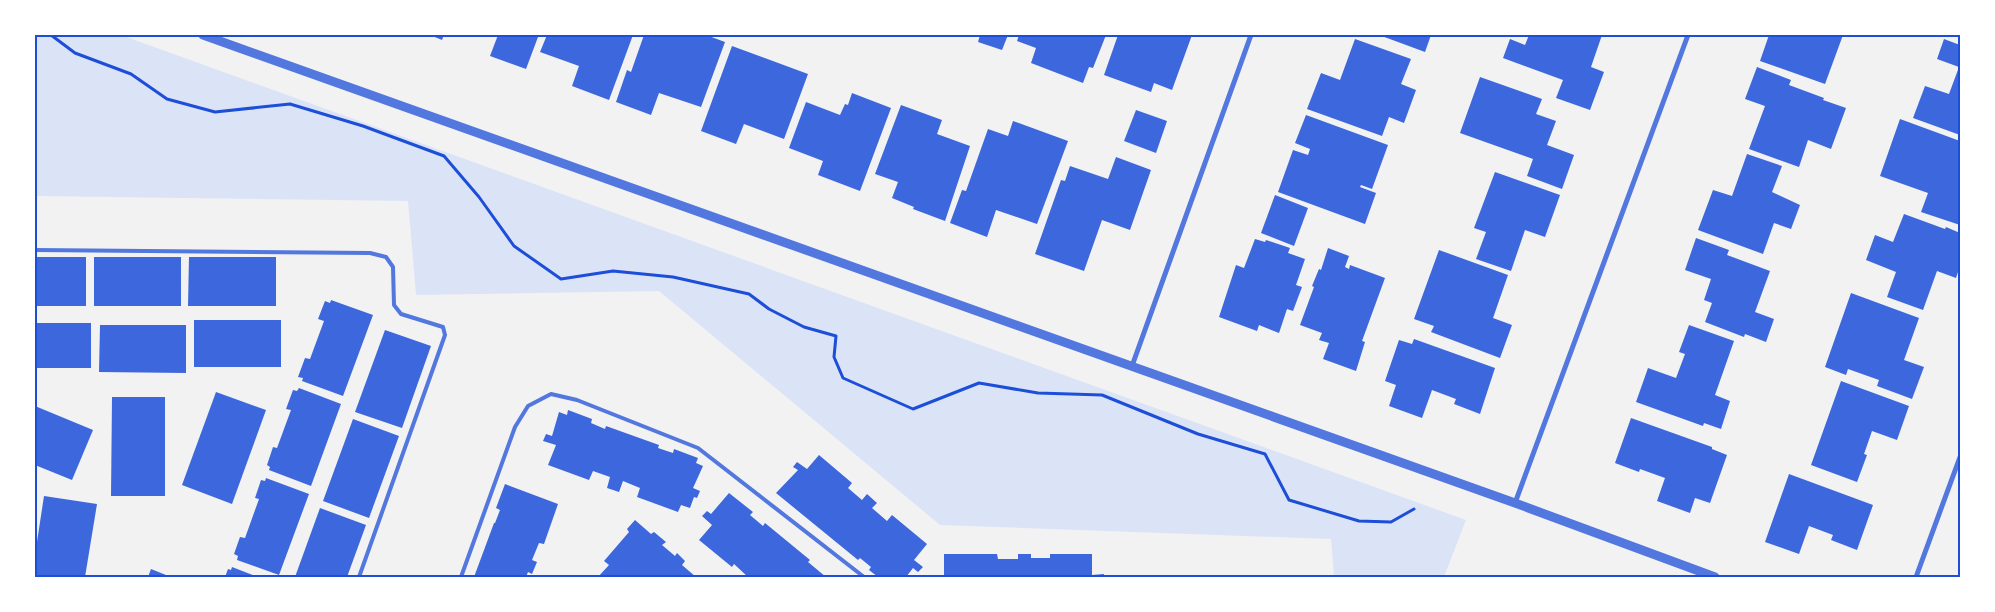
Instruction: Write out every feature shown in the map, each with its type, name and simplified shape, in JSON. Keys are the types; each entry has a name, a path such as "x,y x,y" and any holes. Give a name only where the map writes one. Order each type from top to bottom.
{"street":[{"path":"203,35 1515,503 1715,577"},
{"path":"1132,366 1251,35"},
{"path":"1515,503 1688,35"},
{"path":"1916,577 1960,457"}],"lane":[{"path":"35,250 370,252 386,257 393,268 394,305 401,314 443,327 445,335 359,577"},
{"path":"462,577 514,427 528,406 551,394 577,400 698,448 864,577"}],"path":[{"path":"51,35 75,53 131,74 168,99 216,112 290,104 363,126 444,156 479,197 514,246 561,279 613,270 673,277 749,294 769,309 804,327 836,336 834,357 843,378 913,409 979,384 1038,393 1102,396 1198,434 1266,454 1289,500 1359,521 1391,522 1414,509"}],"shaded area":[{"path":"35,35 121,35 1466,520 1444,577 1334,577 1331,539 940,525 659,291 416,295 408,201 35,196"}],"building":[{"path":"430,35 444,35 442,40"},
{"path":"498,35 535,35 538,37 526,69 490,56"},
{"path":"547,35 633,35 609,100 572,86 579,66 540,52"},
{"path":"644,35 706,35 725,42 701,107 659,93 651,115 616,102 627,70 631,72"},
{"path":"980,35 1008,35 1002,50 978,42"},
{"path":"1019,35 1106,35 1093,68 1089,67 1083,83 1031,63 1036,48 1017,41"},
{"path":"1118,35 1192,35 1172,90 1154,83 1151,92 1104,75"},
{"path":"1379,35 1431,35 1425,52"},
{"path":"1529,35 1602,35 1591,67 1604,72 1590,110 1556,98 1563,80 1503,58 1510,39 1525,45"},
{"path":"1769,35 1843,35 1825,84 1760,61"},
{"path":"1355,39 1411,59 1401,84 1416,90 1404,123 1389,117 1382,136 1307,109 1321,73 1340,80"},
{"path":"1944,39 1960,45 1960,135 1913,118 1925,86 1949,94 1959,67 1937,59"},
{"path":"732,46 808,74 784,139 744,124 736,144 701,131"},
{"path":"1757,67 1791,80 1789,85 1846,108 1831,149 1808,140 1799,167 1749,149 1765,106 1745,99"},
{"path":"1480,77 1542,99 1536,114 1556,121 1547,145 1574,155 1562,189 1527,176 1533,159 1460,133"},
{"path":"852,93 891,108 860,191 818,175 823,161 789,148 806,102 840,115 845,104 848,105"},
{"path":"901,105 942,120 937,134 970,146 945,221 913,209 914,207 892,198 898,182 875,174"},
{"path":"1136,110 1167,121 1156,153 1124,141"},
{"path":"1306,115 1388,145 1372,189 1361,185 1360,187 1376,193 1365,224 1278,192 1293,150 1308,155 1310,149 1295,143"},
{"path":"1900,119 1960,141 1960,225 1921,212 1928,193 1880,176"},
{"path":"1013,121 1068,141 1037,224 996,210 987,237 950,223 962,190 966,191 988,129 1008,136"},
{"path":"1747,154 1782,166 1772,192 1800,205 1791,229 1774,223 1763,254 1698,230 1713,190 1732,196"},
{"path":"1116,157 1151,170 1130,230 1102,220 1084,271 1035,254 1061,180 1065,181 1070,166 1108,179"},
{"path":"1495,172 1560,195 1545,237 1525,230 1511,271 1476,259 1486,232 1474,228"},
{"path":"1275,195 1308,208 1294,246 1261,233"},
{"path":"1904,214 1960,233 1960,266 1956,278 1937,271 1923,310 1887,297 1896,272 1866,260 1875,235 1893,242"},
{"path":"1696,238 1729,250 1727,255 1770,271 1755,312 1774,319 1766,342 1745,334 1744,337 1705,322 1712,303 1704,300 1711,279 1685,270"},
{"path":"1255,239 1265,242 1266,240 1290,248 1288,253 1305,259 1296,285 1302,287 1293,311 1287,309 1279,333 1259,325 1257,331 1219,317 1236,265 1244,268"},
{"path":"1328,248 1349,256 1345,267 1349,269 1350,265 1385,278 1362,341 1365,342 1356,371 1323,359 1329,343 1319,340 1322,333 1300,325 1314,287 1312,286 1319,269 1321,270"},
{"path":"1439,250 1508,275 1493,318 1512,325 1500,358 1431,332 1434,326 1414,319"},
{"path":"35,257 86,257 86,306 35,306"},
{"path":"94,257 181,257 181,306 94,306"},
{"path":"189,257 276,257 276,306 188,306"},
{"path":"1851,293 1919,318 1904,360 1924,367 1912,399 1877,386 1879,380 1848,369 1846,375 1825,367"},
{"path":"331,300 373,315 343,396 302,381 303,378 298,377 305,358 310,359 324,321 318,319 325,301 330,303"},
{"path":"194,320 281,320 281,367 194,367"},
{"path":"35,323 91,323 91,368 35,368"},
{"path":"100,325 186,325 186,373 99,372"},
{"path":"1689,325 1734,341 1715,395 1730,401 1721,429 1704,423 1703,426 1636,402 1648,368 1676,378 1685,354 1679,352"},
{"path":"385,330 431,346 402,428 355,412"},
{"path":"1414,339 1495,368 1480,414 1454,404 1456,399 1432,390 1422,418 1389,406 1396,385 1385,381 1399,340 1412,344"},
{"path":"1841,381 1909,406 1897,440 1872,431 1864,454 1867,455 1857,482 1811,465"},
{"path":"299,388 341,404 311,486 269,470 270,467 267,465 273,447 277,448 291,410 286,409 293,390 297,391"},
{"path":"216,392 266,410 232,504 182,485"},
{"path":"112,397 165,397 165,496 111,496"},
{"path":"35,406 93,430 72,480 35,465"},
{"path":"568,410 592,419 591,423 605,429 606,426 659,445 658,448 673,453 674,449 698,458 696,463 703,466 693,488 700,491 697,498 694,497 690,508 681,505 678,512 637,497 640,488 623,481 619,492 607,488 610,477 593,471 589,480 548,465 556,445 543,441 546,434 552,436 559,412 567,415"},
{"path":"1631,418 1712,447 1712,449 1727,455 1710,503 1695,498 1690,513 1657,501 1665,478 1640,469 1639,472 1615,463"},
{"path":"353,419 399,436 369,518 323,501"},
{"path":"819,455 852,483 848,488 862,500 867,494 877,503 872,508 887,521 892,515 927,544 914,560 923,567 918,572 913,568 906,577 878,577 869,570 871,567 860,558 858,560 776,493 798,470 793,467 797,462 807,469"},
{"path":"1789,474 1873,505 1857,550 1831,540 1833,535 1809,526 1799,554 1765,542"},
{"path":"266,478 309,494 279,575 237,560 238,556 234,554 240,537 245,538 259,499 255,498 261,480 265,481"},
{"path":"505,484 558,504 544,544 539,543 532,560 537,562 532,574 528,572 526,577 474,577 500,510 496,508"},
{"path":"729,493 753,512 750,515 763,526 765,523 810,560 808,562 826,577 748,577 734,564 732,567 699,540 712,525 702,516 707,511 711,514"},
{"path":"44,496 97,504 85,577 35,577 35,555"},
{"path":"320,508 366,525 347,577 295,577"},
{"path":"635,520 651,534 654,532 666,542 662,545 675,556 677,553 685,561 682,565 696,577 598,577 609,565 604,561 629,532 627,529"},
{"path":"944,554 997,554 998,559 1018,559 1018,554 1031,554 1031,558 1050,558 1050,554 1092,554 1092,575 1104,574 1104,577 944,577"},
{"path":"232,567 258,577 225,577 228,569 231,570"},
{"path":"151,569 171,577 148,577"}]}
